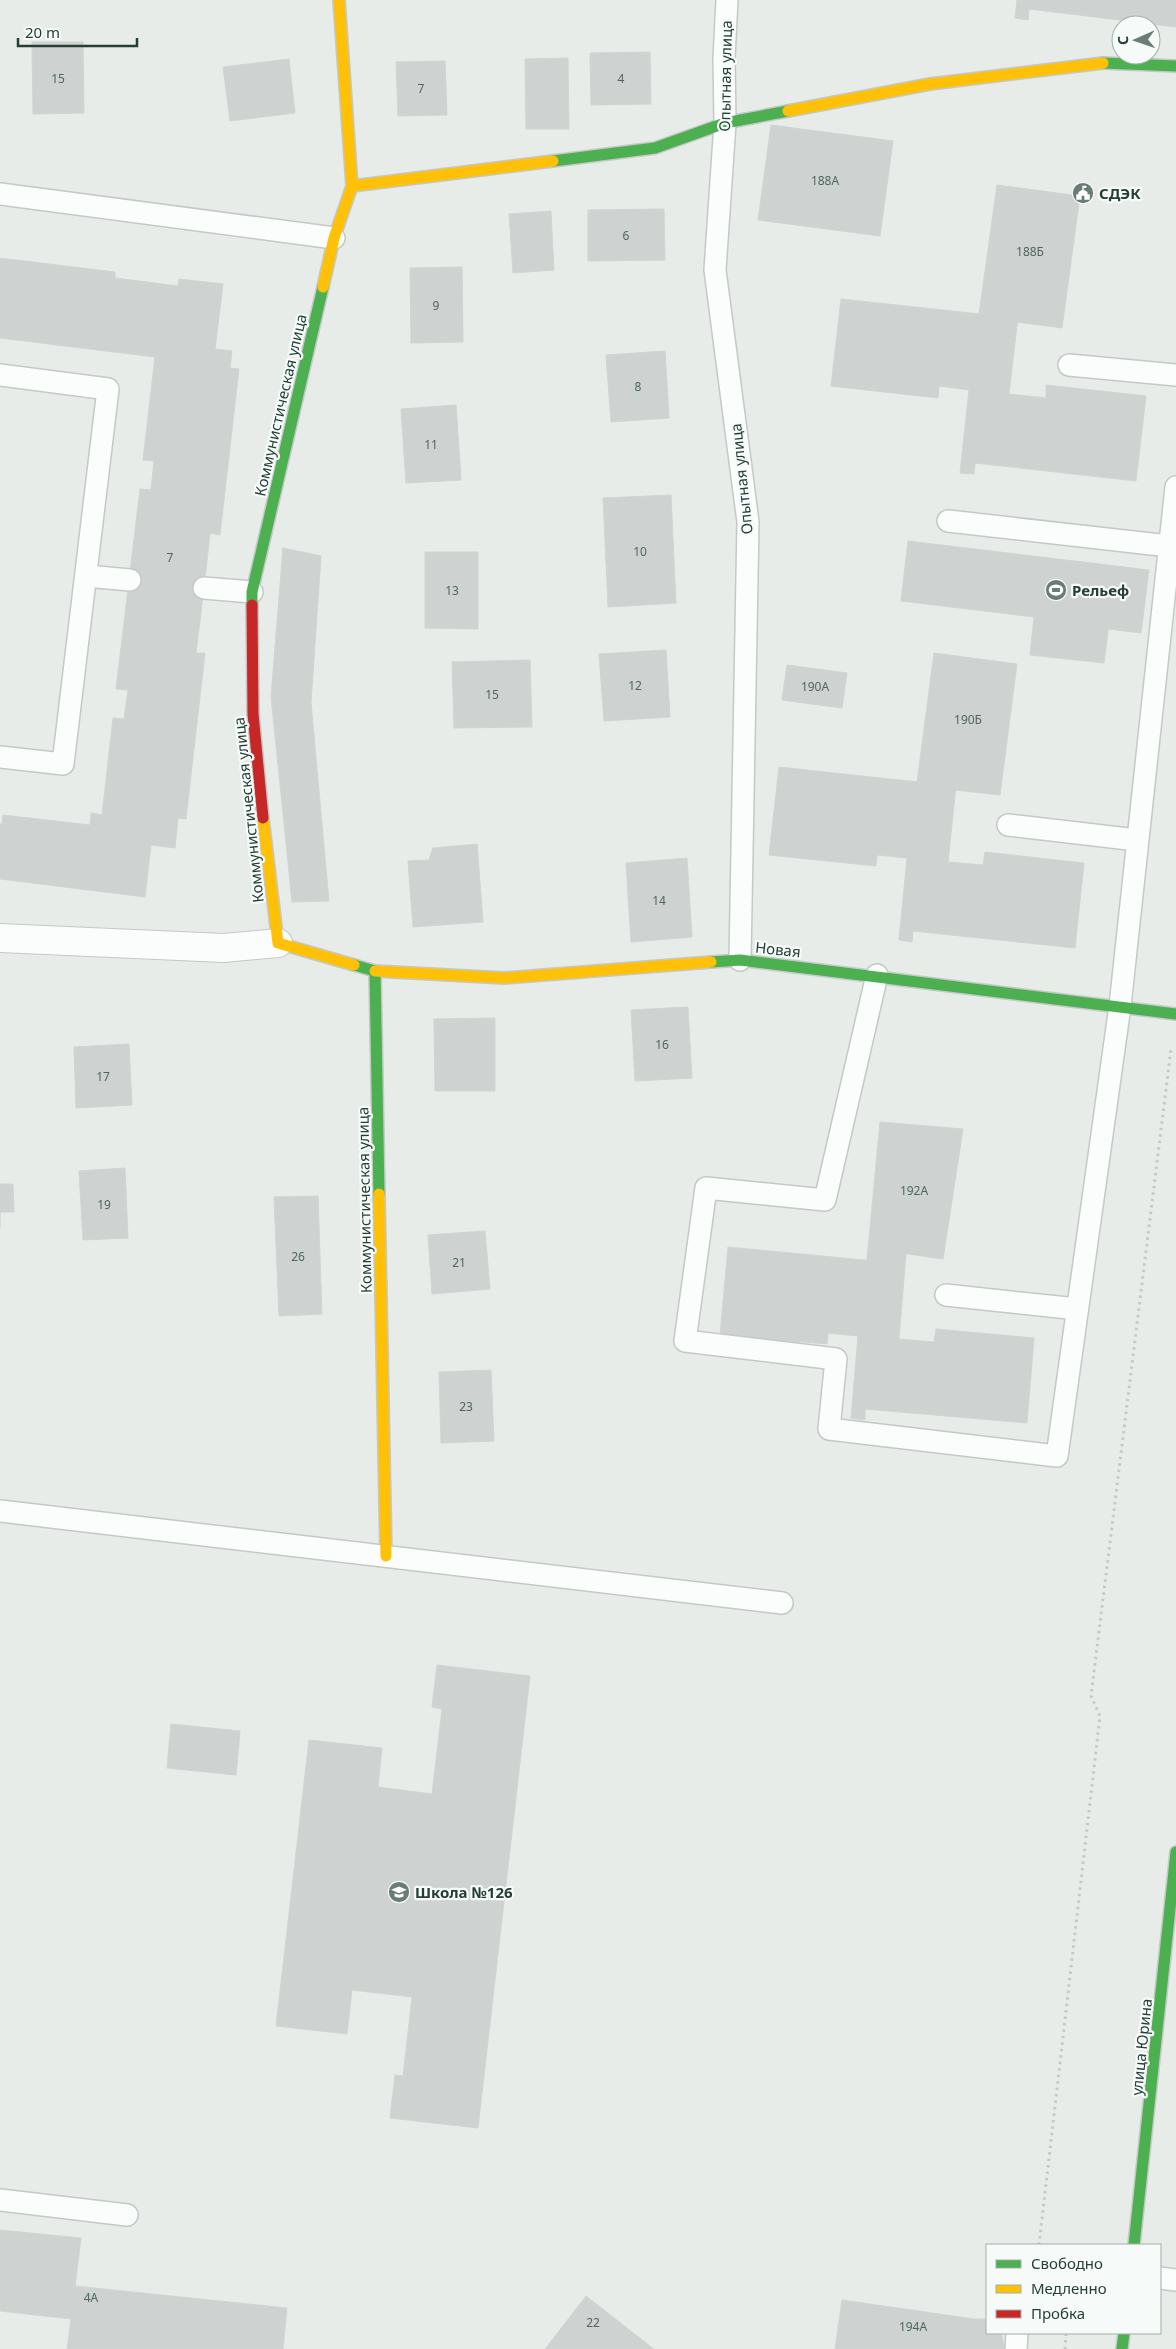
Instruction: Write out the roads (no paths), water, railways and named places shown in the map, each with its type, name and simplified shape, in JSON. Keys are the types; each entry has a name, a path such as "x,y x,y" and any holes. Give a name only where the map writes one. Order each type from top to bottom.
{"street":[{"name":"Коммунистическая улица","path":"278,943 265,843 253,714 252,592 334,238 352,186 339,0"},
{"path":"352,186 655,148 725,124 930,84 1106,63 1176,66"},
{"path":"0,938 224,948 278,943 374,971"},
{"name":"Новая","path":"374,971 504,978 740,960 877,975 1176,1014"},
{"name":"Коммунистическая улица","path":"374,971 386,1556"},
{"name":"улица Юрина","path":"1134,2244 1176,1852"},
{"path":"1122,2349 1124,2334"}],"lane":[{"name":"Опытная улица","path":"727,0 724,58 725,124 715,270 748,522 740,960"},
{"path":"0,194 334,238"},
{"path":"1069,365 1176,375"},
{"path":"0,375 108,389 63,764 0,757"},
{"path":"877,975 825,1200 706,1188 685,1341 836,1359 829,1429 1057,1456 1120,1006 1176,487"},
{"path":"948,522 1169,546"},
{"path":"86,576 130,580"},
{"path":"204,588 252,592"},
{"path":"1008,825 1137,840"},
{"path":"946,1294 1077,1309"},
{"path":"0,1511 782,1603"},
{"path":"0,2200 127,2215"},
{"path":"1161,2278 1176,2280"},
{"path":"1016,2349 1018,2334"}],"place":[{"name":"СДЭК","path":"1083,193"},
{"name":"Рельеф","path":"1056,590"},
{"name":"Школа №126","path":"399,1892"}]}
